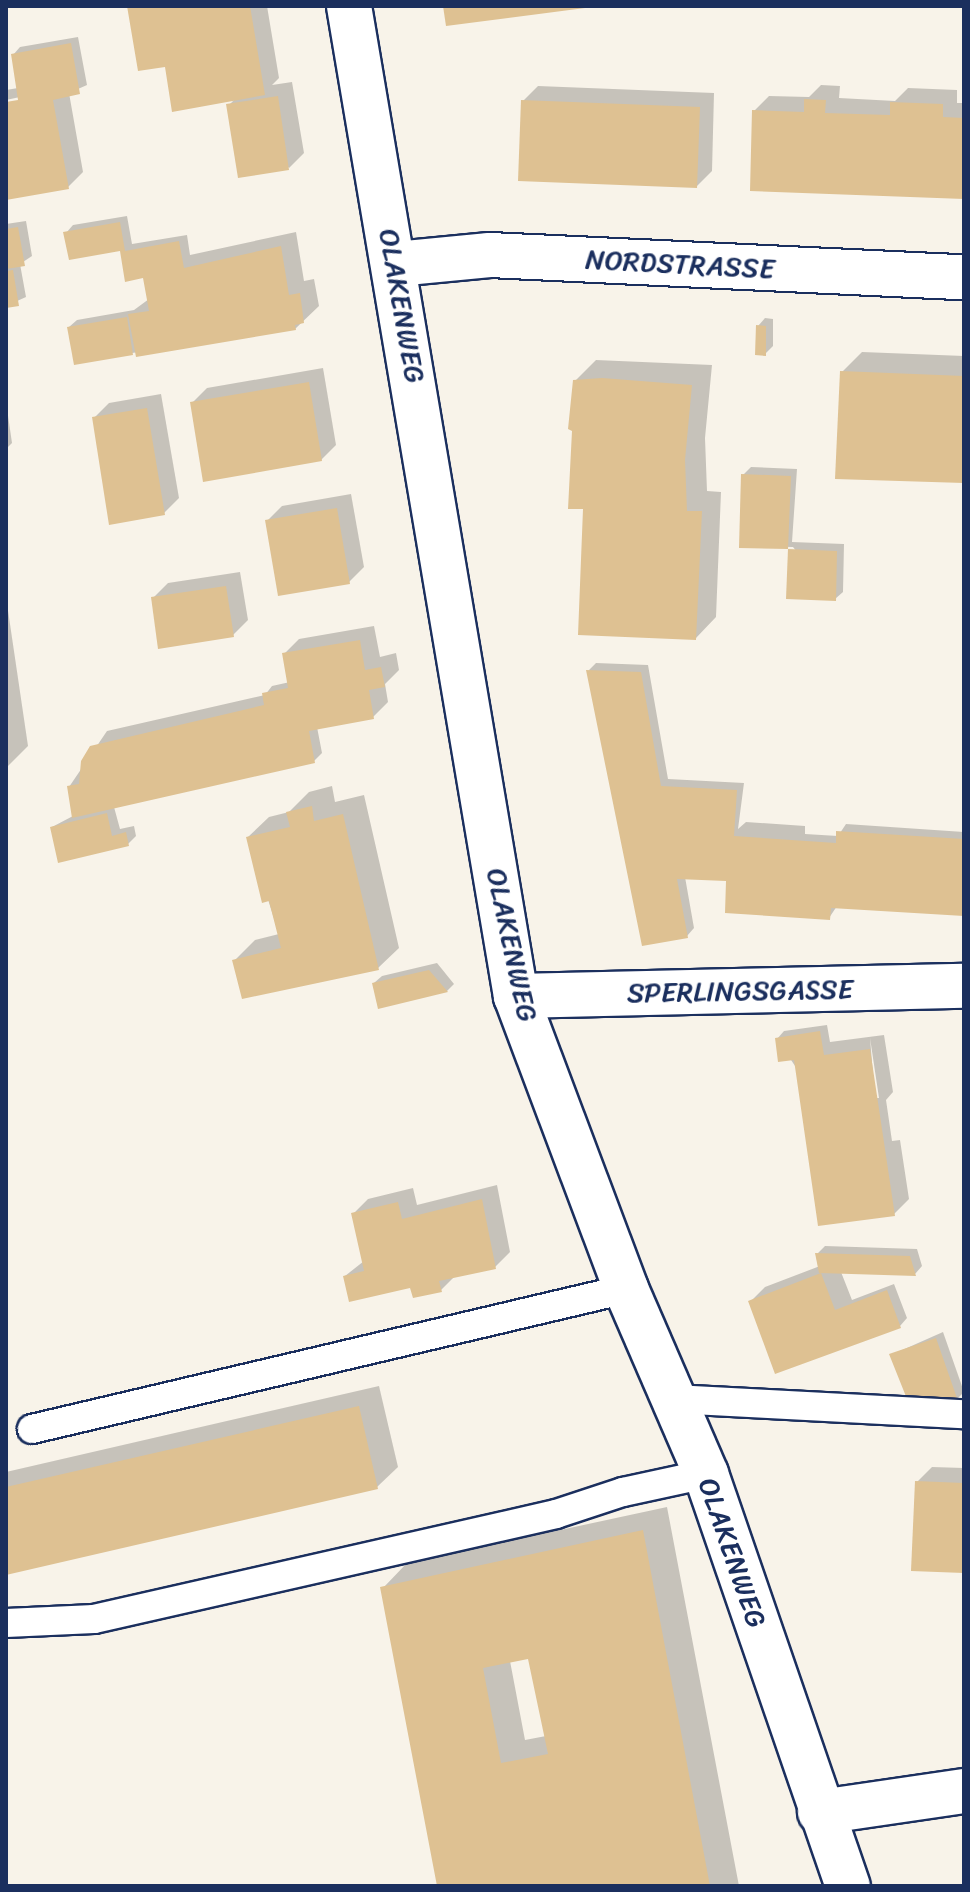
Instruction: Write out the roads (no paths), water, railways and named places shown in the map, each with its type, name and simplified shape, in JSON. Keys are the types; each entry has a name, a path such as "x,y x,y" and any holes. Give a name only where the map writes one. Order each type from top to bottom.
{"street":[{"name":"OLAKENWEG","path":"349,6 396,264 516,996 626,1289 706,1474 848,1886"},
{"name":"NORDSTRASSE","path":"396,264 490,255 964,277"},
{"name":"SPERLINGSGASSE","path":"516,996 964,986"},
{"path":"820,1812 964,1791"}],"lane":[{"path":"32,1429 626,1289"},
{"path":"673,1399 964,1414"},
{"path":"6,1623 94,1619 556,1514 623,1492 706,1474"}]}
